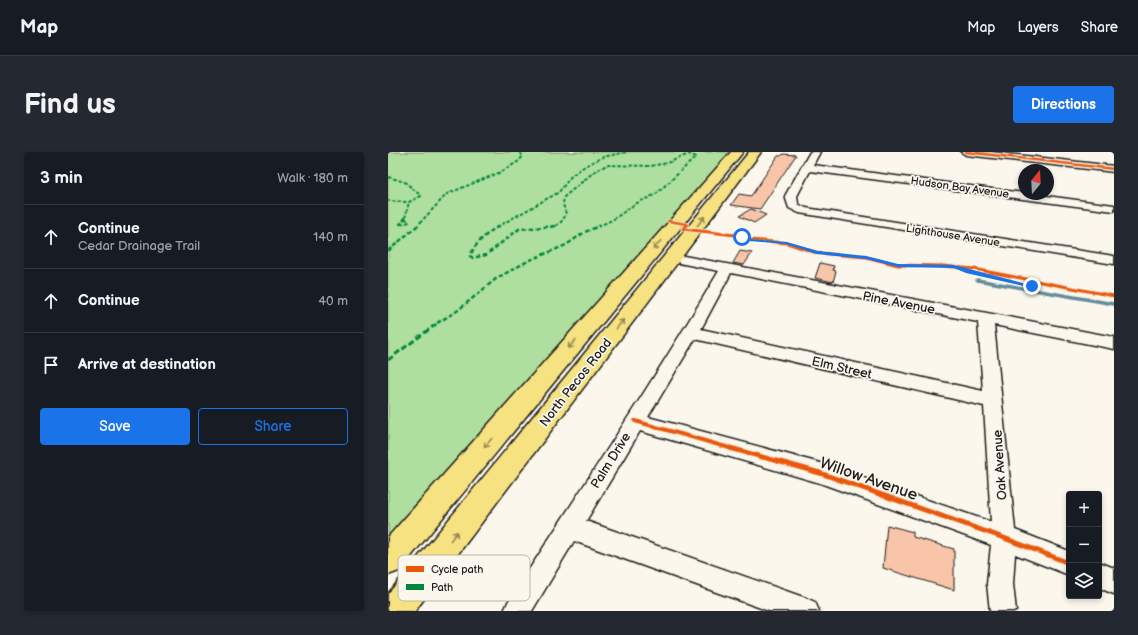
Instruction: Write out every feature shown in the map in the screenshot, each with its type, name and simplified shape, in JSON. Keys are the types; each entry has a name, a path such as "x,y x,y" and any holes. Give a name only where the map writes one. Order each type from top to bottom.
{"main road":[{"name":"North Pecos Road","path":"388,560 737,152"},
{"name":"North Pecos Road","path":"439,555 755,152"},
{"name":"North Pecos Road","path":"395,611 403,601"}],"street":[{"path":"806,167 814,152"},
{"path":"966,152 1041,156 1114,169"},
{"name":"Lighthouse Avenue","path":"806,167 791,196 793,206 803,211 1114,260"},
{"name":"Hudson Bay Avenue","path":"806,167 1114,208"},
{"name":"Pine Avenue","path":"684,260 1114,344"},
{"name":"Palm Drive","path":"530,590 690,332 727,268"},
{"name":"Oak Avenue","path":"986,319 1004,538 1000,584 1003,611"},
{"name":"Elm Street","path":"690,332 994,402"},
{"name":"Willow Avenue","path":"635,421 820,473 1004,538 1066,562"},
{"path":"569,527 806,611"},
{"path":"1102,576 1114,581"},
{"name":"Palm Drive","path":"517,611 523,601"}],"green space":[{"path":"388,152 732,152 388,545"}],"building":[{"path":"783,154 796,155 760,209 731,205 739,194 751,196 778,156"},
{"path":"751,209 766,215 754,223 739,216"},
{"path":"740,251 752,253 744,265 733,263"},
{"path":"820,263 834,266 833,270 836,271 833,282 815,278"},
{"path":"887,525 913,532 913,537 954,549 954,590 883,568"}],"waterway":[{"path":"977,280 1114,304"}],"marked path":[{"path":"388,251 417,226 447,194 512,166 523,156 519,152"},
{"path":"388,360 428,329 457,311 497,278 528,261 566,245 585,232 614,219 635,204 656,194 696,157 689,154 667,163 651,166 607,165 595,171 564,197 563,204 566,214 563,221 558,225 552,227 525,227 519,229 492,252 480,258 473,258 470,256 474,246 482,237 559,192 565,187 572,175 578,170 603,157 627,152"},
{"path":"388,177 405,182 421,196 409,202 388,201"},
{"path":"405,218 409,222 399,225 405,218 409,202"}],"cycle path":[{"path":"966,152 1114,169"},
{"path":"668,221 687,224 683,229 735,235 750,240 787,243 817,253 866,257 898,265 944,266 974,269 1114,296"},
{"path":"635,421 820,473 1004,538 1066,562"}],"route":[{"path":"742,237 750,240 787,243 827,255 866,257 887,264 954,267 966,272 988,275 1032,286"}]}
